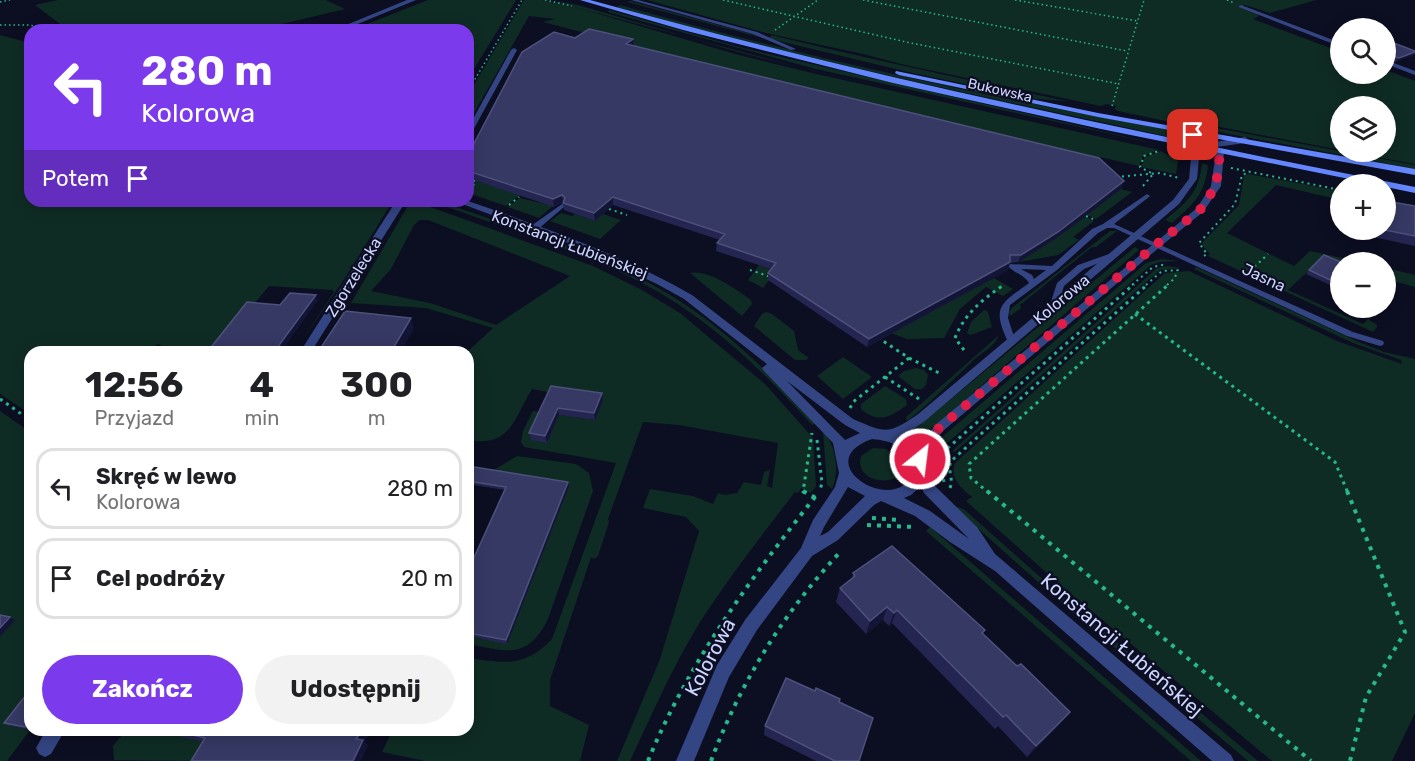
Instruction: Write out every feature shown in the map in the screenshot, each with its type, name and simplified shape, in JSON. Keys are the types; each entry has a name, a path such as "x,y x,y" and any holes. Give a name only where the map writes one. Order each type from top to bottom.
{"main road":[{"name":"Bukowska","path":"582,0 804,60 1196,147 1415,189"},
{"name":"Bukowska","path":"610,0 792,49 1098,115 1415,172"}],"street":[{"path":"352,24 413,0"},
{"path":"1176,128 1220,152"},
{"path":"1196,147 1245,140"},
{"name":"Kolorowa","path":"881,435 899,433 921,418 1176,202 1191,185 1196,147"},
{"name":"Kolorowa","path":"920,468 924,447 939,428 1200,210 1211,196 1218,178 1220,152"},
{"name":"Konstancji Łubieńskiej","path":"474,206 627,263 663,281 688,297 849,422 881,435"},
{"name":"Zgorzelecka","path":"309,346 397,207"},
{"name":"Konstancji Łubieńskiej","path":"735,335 839,441 842,455"},
{"path":"881,435 907,446 920,468 916,483 907,491 883,496 855,485 845,474 842,455 855,440 881,435"},
{"name":"Konstancji Łubieńskiej","path":"920,468 928,489 972,531 992,560"},
{"name":"Kolorowa","path":"685,761 723,671 751,625 807,552 819,524 841,489 845,474"},
{"name":"Kolorowa","path":"807,552 833,536 868,501 883,496"},
{"name":"Konstancji Łubieńskiej","path":"883,496 920,513 992,560 1225,761"},
{"path":"45,748 53,736"}],"lane":[{"path":"633,0 755,33 792,49"},
{"path":"1241,6 1330,41"},
{"path":"474,123 514,50"},
{"path":"1396,66 1415,73"},
{"path":"1011,340 1003,310 1006,304 1054,268 1095,231 1106,226 1148,196"},
{"path":"534,228 562,206"},
{"name":"Jasna","path":"1106,226 1115,226 1137,235 1350,334 1380,343"},
{"path":"1033,284 1029,277 1012,266 1054,268"}],"path":[{"path":"0,2 6,0"},
{"path":"0,2 10,0"},
{"path":"474,81 522,0"},
{"path":"723,0 906,42 1119,84"},
{"path":"772,32 818,0"},
{"path":"862,0 1127,51"},
{"path":"1015,0 1138,21"},
{"path":"1114,105 1127,51 1144,0"},
{"path":"0,25 24,25"},
{"path":"1153,174 1140,167 1144,156 1160,151"},
{"path":"1233,169 1330,188"},
{"path":"1206,255 1199,243 1235,204 1242,175 1250,172"},
{"path":"1108,177 1153,174 1179,178"},
{"path":"505,208 519,197"},
{"path":"609,209 627,214"},
{"path":"1246,275 1268,254"},
{"path":"948,490 945,487 939,461 941,454 1153,267 1165,264 1182,266"},
{"path":"952,484 949,466 951,461 1162,271 1185,269"},
{"path":"750,270 771,277"},
{"path":"1178,270 1175,278 969,464 971,478 1311,761"},
{"path":"964,350 955,338 959,324 969,311 1005,284"},
{"path":"1135,314 1335,462 1405,632 1366,697 1350,761"},
{"path":"880,339 909,358 941,374"},
{"path":"849,409 853,402 909,358"},
{"path":"885,376 919,399"},
{"path":"0,399 24,416"},
{"path":"648,761 675,699 733,604 814,498 820,490 817,437 812,431 803,492 814,498 824,502"},
{"path":"820,490 828,495"},
{"path":"859,532 866,525 868,518 909,520"},
{"path":"866,525 921,526"},
{"path":"711,761 755,665 799,602 845,546"}],"green space":[{"path":"58,0 326,0 345,9 282,24 60,24 35,5"},
{"path":"428,0 516,0 474,69 474,24 367,24"},
{"path":"524,0 542,0 575,7 735,54 812,73 1159,150 1143,156 1139,166 1100,157 1096,166 543,22 555,19 529,16 474,113 474,85"},
{"path":"549,0 578,5 691,38"},
{"path":"647,0 1316,0 1270,13 1245,5 1240,6 1258,14 1259,16 1253,19 1330,48 1330,84 1396,84 1396,74 1415,81 1415,164 1396,161 1396,96 1330,96 1330,148 1204,124 1182,123 1182,120 1170,118 1170,122 1118,111 1115,109 1116,106 1107,104 1101,106 766,33"},
{"path":"627,2 756,35 759,37"},
{"path":"620,5 688,24 894,74 1031,104 1170,130 1170,137 754,44 617,7"},
{"path":"609,10 743,48 1170,147 816,69 608,12"},
{"path":"0,35 24,41 24,207 389,207 345,278 299,345 334,292 332,290 269,286 220,346 162,346 158,344 155,346 24,346 24,410 0,394"},
{"path":"771,35 1067,101 1036,99 908,72 775,40 770,38"},
{"path":"691,38 800,67 738,52"},
{"path":"800,67 814,71 1155,147 813,71"},
{"path":"1182,125 1205,126 1330,149 1330,153"},
{"path":"1161,151 1178,161 1176,174 1141,167 1145,157"},
{"path":"1396,161 1415,165 1415,169 1378,162"},
{"path":"1202,163 1208,165 1201,192 1172,223 1165,220 1191,196 1198,182"},
{"path":"1248,174 1330,189 1330,197 1276,185 1227,233 1294,266 1310,251 1330,255 1330,260 1321,259 1288,290 1330,309 1330,312 1208,256 1210,254 1202,245 1203,242 1239,205 1244,176"},
{"path":"474,180 520,195 506,206 474,195"},
{"path":"1121,189 1132,192 1096,219 1087,215"},
{"path":"520,198 553,206 539,218 508,207"},
{"path":"407,207 431,207 593,266 642,290 680,313 765,384 813,438 816,486 811,493 801,488 798,493 795,492 711,605 663,690 630,761 617,761 660,659 699,531 686,517 643,508 650,489 693,496 713,504 718,493 725,495 737,493 744,482 761,485 764,472 770,470 767,486 772,488 778,443 679,425 643,422 608,519 598,556 594,559 591,557 550,680 550,706 589,725 580,761 425,761 382,752 390,736 474,736 474,659 503,662 523,659 532,655 552,639 616,463 524,447 521,442 523,431 533,411 595,420 553,393 532,389 515,420 502,435 494,439 474,440 474,346 493,328 426,308 351,303","holes":["420,220 428,220 570,276 496,325 430,303 371,291 391,269 414,225"]},
{"path":"447,207 456,207 579,251 660,289 724,333 781,386 816,423 812,425 773,383 730,344 661,293 611,268 534,237"},
{"path":"561,213 572,216 575,214 595,221 603,214 621,220 600,239 550,221"},
{"path":"1085,217 1094,221 1073,237 1079,240 1058,255 1019,262 1055,239"},
{"path":"1110,231 1117,231 1096,247 1092,247 1020,305 1021,308 1010,316 1009,312 1013,307"},
{"path":"1135,247 1139,250 924,435 916,428"},
{"path":"1161,259 1180,261 1151,265 946,444 943,446 935,443 1146,263"},
{"path":"759,265 776,271 763,288 748,280"},
{"path":"1167,266 1182,268 1160,270 955,452 952,451 1157,268"},
{"path":"1196,267 1359,342 1384,352 1415,359 1415,713 1392,761 1272,761 1058,583 966,501 972,497 955,478 955,463 1165,273 1189,271 1337,341 1402,364 1401,360 1353,343 1194,269"},
{"path":"1396,270 1415,275 1415,287 1397,282"},
{"path":"690,273 705,274 722,281 751,300 752,304 742,316"},
{"path":"994,278 1013,289 1003,296 986,287 960,309 944,338 907,339 891,333"},
{"path":"984,310 988,312 992,327 971,335 967,333 971,322"},
{"path":"766,312 794,331 798,350 809,358 795,360 754,326"},
{"path":"1343,318 1350,318 1363,324 1368,319 1377,325 1373,332"},
{"path":"999,335 992,345 907,421 906,417"},
{"path":"843,357 872,377 843,399 817,376"},
{"path":"916,368 924,370 928,375 926,385 922,389 915,389 898,376 904,371"},
{"path":"885,386 906,399 907,405 884,417 867,414 861,409 861,404"},
{"path":"0,411 24,428 24,708 10,726 24,729 26,736 7,761 0,761"},
{"path":"823,431 834,451 836,475 832,489 827,485"},
{"path":"873,448 886,449 899,459 901,469 896,478 876,480 865,474 860,463 861,456"},
{"path":"517,456 576,464 589,473 593,491 548,619 532,642 514,650 474,645 474,637 507,643 569,486 489,473"},
{"path":"955,508 965,510 1047,583 1258,761 1248,761 1064,605"},
{"path":"930,527 1201,761 1191,761 926,531"},
{"path":"121,736 218,736 203,761 114,760 113,746"}],"building":[{"path":"589,29 633,39 626,44 1099,158 1124,181 1058,232 1021,255 1010,255 1010,262 869,339 768,273 776,263 717,243 725,234 613,197 594,213 563,203 565,198 562,195 553,199 474,173 474,144 522,52 554,32 575,38"},
{"path":"1396,44 1415,51 1415,52 1396,57"},
{"path":"1396,203 1415,206 1415,236 1396,232"},
{"path":"1324,255 1330,257 1330,280 1309,270"},
{"path":"290,293 316,295 278,346 212,346 247,302 280,305"},
{"path":"345,311 411,318 395,346 322,346"},
{"path":"551,386 602,393 594,413 558,408 545,436 529,433"},
{"path":"474,467 568,482 506,640 474,634 474,558 506,487 474,482"},
{"path":"892,546 985,630 982,633 1017,666 1021,664 1070,712 1036,746 1006,715 1003,717 897,610 894,613 887,607 870,621 840,588 855,576 853,573"},
{"path":"0,615 10,617 0,628"},
{"path":"786,678 840,699 839,702 873,718 859,761 835,761 765,726"},
{"path":"24,698 24,727 4,723"},
{"path":"197,736 358,736 356,739 363,740 353,761 191,761 205,738"}],"route":[{"path":"920,459 920,454 927,442 939,428 1200,210 1216,186 1220,170 1220,152 1193,135"}]}
